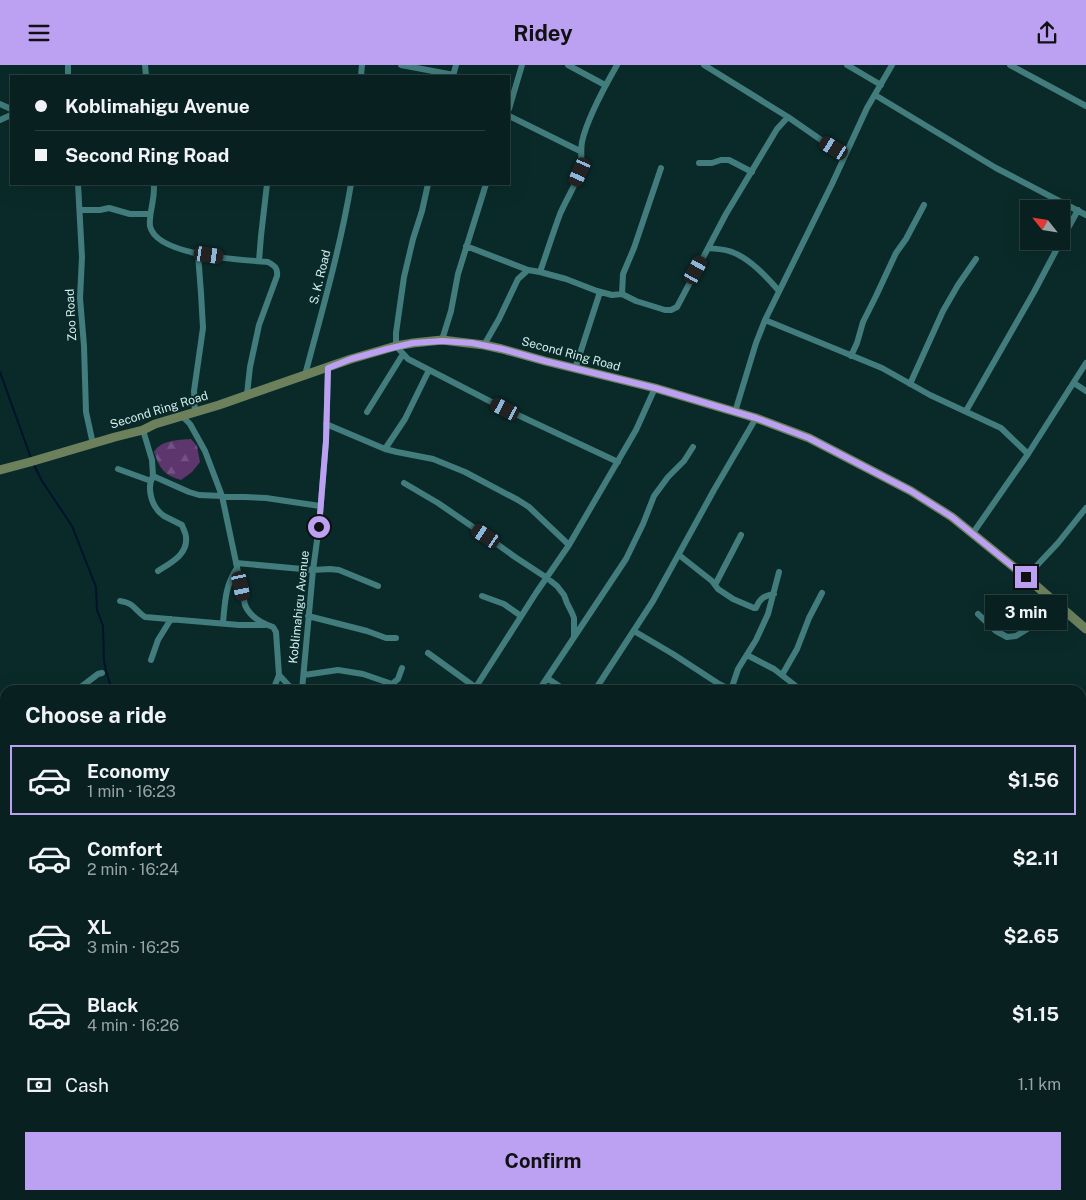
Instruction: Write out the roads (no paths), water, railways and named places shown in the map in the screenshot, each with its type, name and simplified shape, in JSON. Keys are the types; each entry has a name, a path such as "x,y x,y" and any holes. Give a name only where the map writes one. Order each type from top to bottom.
{"street":[{"path":"401,65 448,75"},
{"path":"510,106 522,65"},
{"path":"568,65 606,85"},
{"path":"540,271 560,214 580,172 582,159 580,151 589,121 617,65"},
{"path":"704,65 845,154"},
{"path":"847,65 881,85"},
{"path":"735,412 753,351 765,320 845,154 892,65"},
{"path":"1010,65 1022,68 1066,96 1086,106"},
{"path":"875,95 996,168 1086,215"},
{"path":"510,116 580,151"},
{"path":"466,246 528,270 540,271 600,292 612,295 622,294 636,301 664,310 671,310 677,307 726,214 777,129 788,117"},
{"path":"699,163 729,160 752,172"},
{"path":"622,294 623,274 634,248 661,168"},
{"name":"Zoo Road","path":"78,185 82,257 80,298 84,339 86,412 93,444"},
{"path":"154,185 150,226 153,234 158,239 174,247 198,254 268,262 276,267 278,271 259,325 250,367 247,394"},
{"path":"259,261 260,236 267,185"},
{"name":"S. K. Road","path":"305,375 338,253 351,185"},
{"path":"428,185 404,277 396,346 408,359 429,370 505,409 618,462"},
{"path":"442,341 451,311 458,274 486,185"},
{"path":"851,356 863,322 896,253 906,239 924,205"},
{"path":"80,210 109,208 130,214 150,214"},
{"path":"1070,225 1078,210"},
{"path":"708,248 730,251 740,255 779,291"},
{"path":"966,411 1056,250"},
{"path":"195,412 194,391 202,328 198,254"},
{"path":"910,384 943,311 976,259"},
{"path":"484,345 518,279 528,270"},
{"path":"575,369 600,292"},
{"path":"765,320 882,368 930,395 1001,428 1028,454"},
{"name":"Second Ring Road","path":"0,470 143,430 155,424 305,375 328,372 351,359 396,346 442,341 484,345 655,388 756,418 809,438 911,491 952,517 1086,629"},
{"path":"367,412 403,355"},
{"path":"973,533 1028,454 1086,363"},
{"path":"385,449 405,419 429,370"},
{"name":"Koblimahigu Avenue","path":"303,685 308,616 319,527 328,372"},
{"path":"1074,383 1086,391"},
{"path":"477,685 569,545 636,430 655,388"},
{"path":"182,416 190,424 198,437 222,496 245,605 254,617 273,627 276,632 278,675 275,685"},
{"path":"598,685 654,601 714,489 756,418"},
{"path":"326,424 385,449 441,461 465,472 529,507 569,545"},
{"path":"143,430 152,460 151,495 156,507 163,515 182,525 186,538 184,550 178,557 158,571"},
{"path":"542,685 626,559 654,497 668,477 684,461 693,447"},
{"path":"118,469 162,479 199,495 266,499 320,506"},
{"path":"404,483 438,503 557,586 564,595 574,618 574,636"},
{"path":"1026,577 1052,550 1086,508"},
{"path":"715,585 741,535"},
{"path":"679,555 712,581 718,589 733,599 754,608 764,596 774,594"},
{"path":"236,565 338,570 378,586"},
{"path":"222,623 227,587 236,565"},
{"path":"733,685 738,669 764,624 779,572"},
{"path":"782,675 797,649 809,618 822,593"},
{"path":"482,596 504,604 521,616"},
{"path":"120,601 130,603 145,617 267,625"},
{"path":"978,614 996,631 1007,637 1016,636 1046,618 1054,616 1063,609"},
{"path":"308,616 367,631 386,638 396,638"},
{"path":"151,660 158,640 171,619"},
{"path":"634,631 722,685"},
{"path":"428,653 469,685"},
{"path":"747,655 774,669 795,685"},
{"path":"304,675 338,670 364,674 392,684 398,679 402,667"},
{"path":"84,685 102,673"},
{"path":"278,675 288,685"},
{"path":"547,678 558,685"}],"waterway":[{"path":"0,372 31,458"},
{"path":"34,465 42,481 72,526 96,587 97,610 103,626 104,661 110,685"}]}
